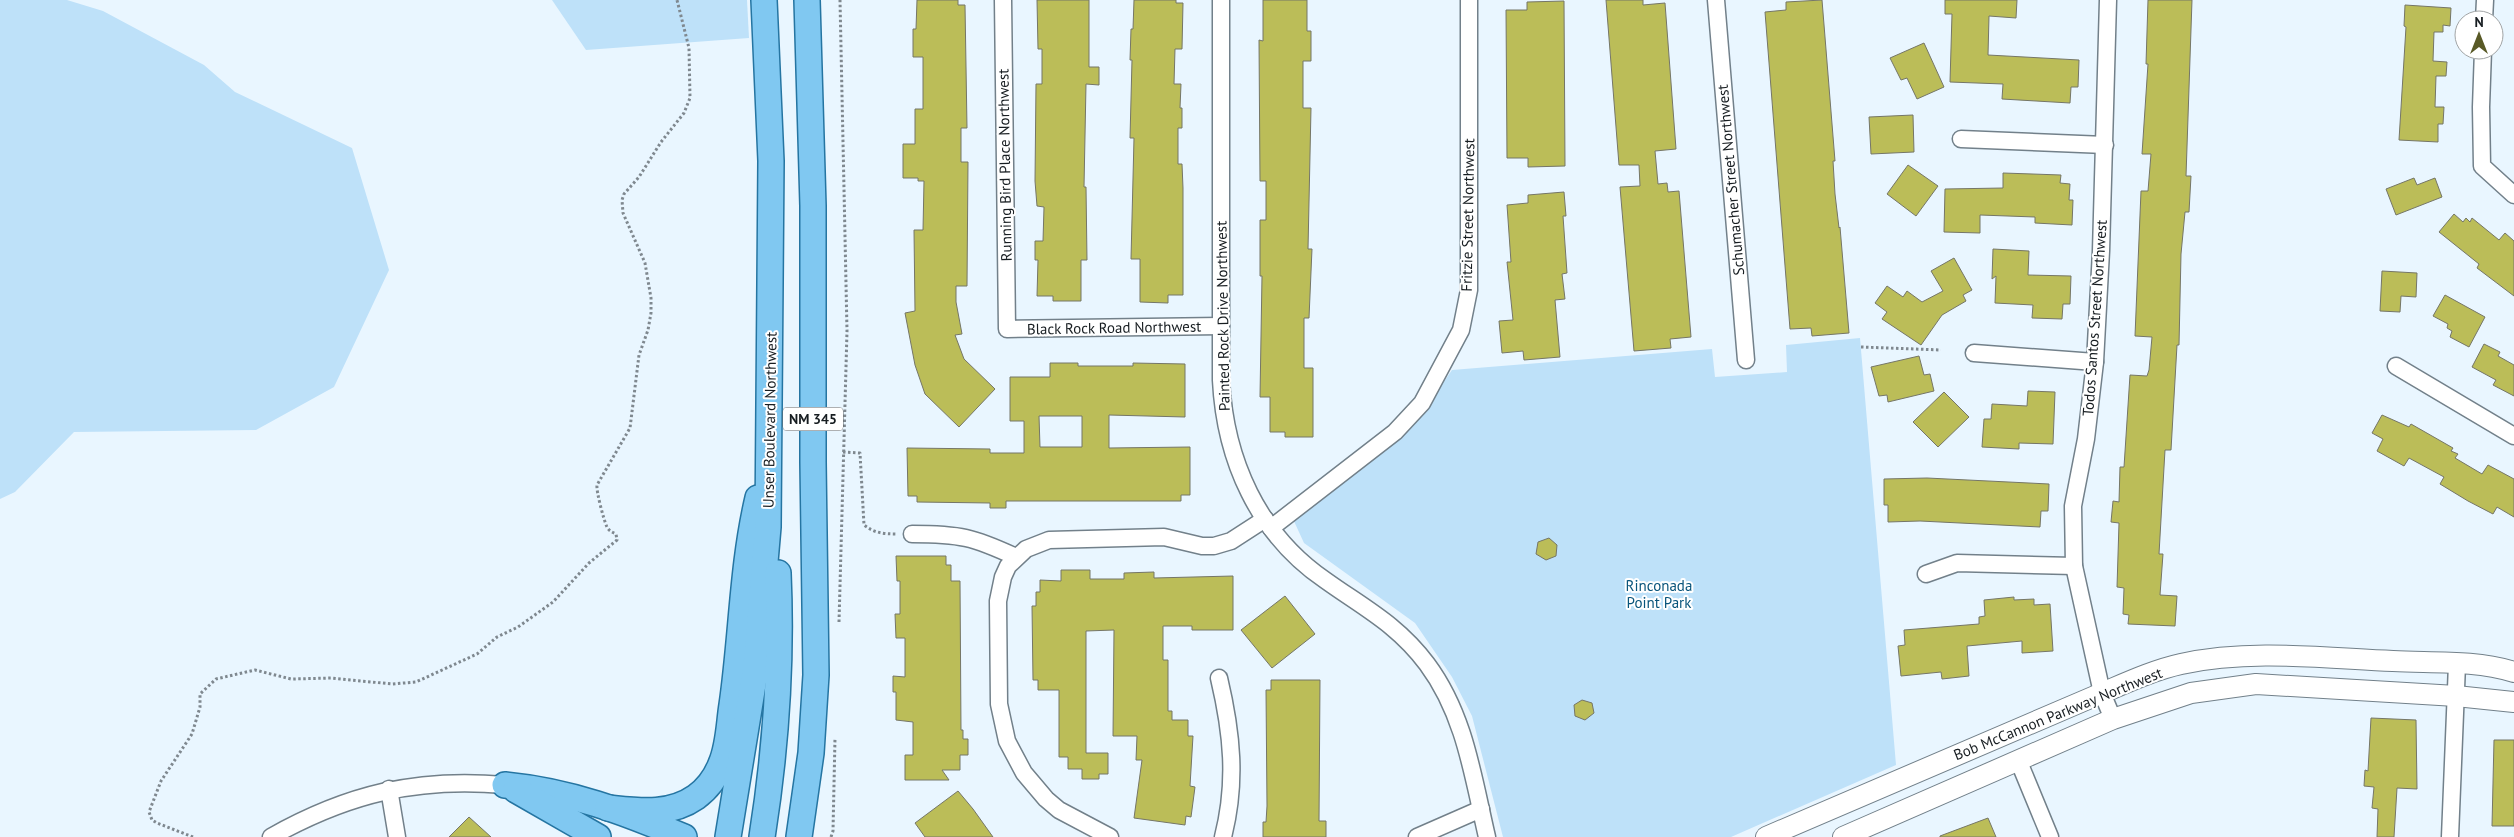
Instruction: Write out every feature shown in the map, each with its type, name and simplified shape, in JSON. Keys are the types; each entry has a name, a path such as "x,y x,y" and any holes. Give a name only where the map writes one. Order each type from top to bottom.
{"main road":[{"name":"Unser Boulevard Northwest","path":"728,837 756,666 768,527 771,162 764,0"},
{"name":"NM 345","path":"799,837 810,753 816,675 813,462 813,206 807,0"},
{"path":"608,808 647,812 674,808 696,797 707,786 721,765 734,689 749,534 768,454"},
{"path":"762,837 775,745 780,660 778,570 768,527"},
{"path":"505,786 542,789 573,796 684,837"},
{"path":"505,786 525,794 597,837"}],"street":[{"name":"Running Bird Place Northwest","path":"1003,0 1007,329"},
{"name":"Painted Rock Drive Northwest","path":"1221,0 1221,380 1225,425 1238,469 1247,490 1268,523 1306,565 1364,604 1398,632 1427,664 1451,704 1460,725 1488,837"},
{"name":"Fritzie Street Northwest","path":"1016,557 1037,543 1062,539 1164,537 1202,546 1214,546 1231,541 1268,523 1395,432 1422,403 1461,330 1469,290 1469,0"},
{"name":"Schumacher Street Northwest","path":"1716,0 1746,360"},
{"name":"Todos Santos Street Northwest","path":"2108,0 2105,144 2095,362 2086,438 2073,506 2074,566 2102,693 2113,719"},
{"path":"2483,60 2482,166 2514,195"},
{"path":"1961,139 2105,144"},
{"name":"Black Rock Road Northwest","path":"1007,329 1221,326"},
{"path":"1974,353 2095,362"},
{"path":"2396,366 2514,436"},
{"path":"912,534 963,536 984,542 1016,557 1008,566 999,588 999,685 1002,723 1007,741 1020,767 1034,787 1059,810 1110,837"},
{"path":"1926,574 1957,563 2074,566"},
{"name":"Bob McCannon Parkway Northwest","path":"1766,837 2102,693 2164,669 2213,658 2251,655 2457,664 2501,668 2514,672"},
{"path":"2450,837 2457,664"},
{"path":"1219,678 1229,722 1232,746 1229,807 1223,837"},
{"name":"Bob McCannon Parkway Northwest","path":"1843,837 2019,762 2113,719 2191,693 2256,684 2456,696 2514,702"},
{"path":"2007,734 2050,837"},
{"path":"271,837 334,806 389,789 446,783 505,786"},
{"path":"389,789 397,837"},
{"path":"1417,837 1481,809"}],"path":[{"path":"193,837 157,823 152,820 149,812 161,781 192,734 200,707 200,694 216,679 255,670 291,679 331,678 392,684 416,682 472,657 485,649 497,637 518,627 553,602 589,564 617,540 616,534 610,531 606,524 596,492 597,484 630,428 639,355 648,330 651,298 645,263 623,213 622,200 624,194 639,177 661,142 684,113 690,98 688,48 677,0"},
{"path":"838,630 847,330 840,0"},
{"path":"1861,347 1940,350"},
{"path":"843,452 860,453 864,525 881,534 912,534"},
{"path":"831,837 833,831 836,728"}],"green space":[{"path":"0,0 67,0 103,11 204,65 235,92 352,148 389,270 334,387 256,430 74,432 15,492 0,499"},
{"path":"552,0 747,0 749,38 586,50"},
{"name":"Rinconada Point Park","path":"1860,338 1896,765 1731,837 1503,837 1472,716 1452,677 1415,623 1304,543 1293,519 1422,413 1452,370 1712,349 1715,377 1787,372 1786,345"}],"building":[{"path":"917,0 958,0 958,5 965,5 967,128 961,128 961,162 968,162 967,286 956,286 956,302 962,334 955,335 964,359 995,389 959,427 925,394 915,365 905,313 915,311 914,230 923,230 924,181 918,181 918,178 903,178 903,144 915,144 915,109 923,109 923,57 913,57 913,29 916,29"},
{"path":"1037,0 1089,0 1089,67 1099,67 1099,85 1086,84 1084,187 1086,187 1087,260 1081,260 1081,301 1053,301 1053,296 1037,296 1038,260 1035,260 1035,241 1043,241 1044,207 1037,206 1035,181 1036,84 1042,84 1042,49 1038,49"},
{"path":"1134,0 1176,0 1176,3 1183,3 1182,49 1175,49 1174,84 1181,84 1180,108 1182,108 1182,128 1178,128 1178,164 1182,164 1183,188 1183,295 1168,295 1168,303 1140,302 1140,259 1131,259 1134,138 1130,138 1132,60 1130,60"},
{"path":"1263,0 1307,0 1307,31 1311,31 1311,61 1303,61 1303,108 1311,108 1308,249 1312,249 1309,318 1304,318 1304,368 1313,368 1313,437 1285,437 1285,432 1270,432 1270,397 1260,397 1262,276 1260,276 1260,220 1266,220 1266,181 1260,181 1259,40 1263,41"},
{"path":"1606,0 1643,0 1643,5 1665,3 1676,149 1655,151 1658,184 1667,183 1668,192 1679,191 1691,337 1670,339 1671,348 1634,351 1620,187 1640,186 1639,165 1619,165"},
{"path":"1822,0 1835,161 1833,161 1835,194 1840,227 1849,333 1812,336 1811,328 1790,329 1765,12 1786,10 1786,2"},
{"path":"1945,0 2017,0 2016,18 1989,16 1988,55 2079,60 2078,87 2071,87 2070,103 2002,99 2003,84 1950,82 1952,14 1945,14"},
{"path":"2148,0 2192,0 2186,176 2191,176 2189,212 2185,212 2181,254 2179,345 2177,345 2171,450 2165,450 2159,554 2163,554 2160,595 2177,596 2175,626 2128,624 2129,615 2123,614 2124,588 2117,587 2119,523 2111,522 2113,501 2119,502 2120,467 2124,467 2130,375 2147,376 2152,337 2135,336 2141,191 2148,191 2151,154 2142,154 2148,64 2146,64"},
{"path":"1564,1 1565,166 1528,167 1528,158 1507,158 1506,10 1527,10 1527,2"},
{"path":"2405,5 2451,8 2450,26 2443,25 2443,32 2434,32 2433,61 2447,62 2446,76 2436,76 2435,107 2444,107 2443,124 2438,124 2438,142 2399,140 2406,27 2404,26"},
{"path":"1924,43 1944,87 1917,99 1907,78 1901,80 1890,58"},
{"path":"1913,115 1914,152 1871,154 1869,117"},
{"path":"1908,165 1938,186 1916,216 1887,194"},
{"path":"2003,173 2061,175 2060,183 2070,184 2069,200 2073,200 2072,225 2035,223 2035,217 1980,215 1980,233 1944,232 1945,189 2003,188"},
{"path":"2414,178 2417,185 2435,178 2442,197 2396,215 2386,189"},
{"path":"1564,192 1566,216 1563,216 1567,273 1562,274 1565,299 1555,300 1560,357 1524,360 1523,351 1502,353 1499,321 1513,320 1507,262 1511,262 1507,205 1528,203 1528,195"},
{"path":"2454,214 2463,222 2466,218 2470,222 2472,218 2499,240 2505,233 2514,241 2514,296 2477,268 2479,264 2439,232"},
{"path":"1993,249 2029,251 2028,275 2071,276 2070,304 2063,304 2062,319 2032,318 2033,305 1995,303 1996,276 1992,279"},
{"path":"1954,258 1972,290 1963,295 1966,301 1942,315 1921,345 1882,319 1887,312 1875,303 1887,286 1903,297 1907,291 1922,302 1943,291 1931,271"},
{"path":"2382,271 2417,273 2416,297 2401,296 2400,312 2380,311"},
{"path":"2445,295 2485,317 2469,347 2450,337 2452,331 2447,328 2448,324 2433,316"},
{"path":"2484,344 2500,352 2498,356 2514,365 2514,396 2493,385 2496,380 2472,367"},
{"path":"1919,356 1924,375 1930,374 1934,391 1888,402 1887,395 1879,396 1871,367"},
{"path":"1050,363 1078,363 1078,366 1133,366 1133,363 1185,364 1185,417 1109,415 1109,448 1190,447 1190,495 1181,495 1181,501 1006,501 1006,508 990,508 990,503 917,502 917,496 908,496 907,448 990,449 990,453 1024,453 1024,421 1010,421 1010,377 1050,377","holes":["1039,416 1082,416 1082,447 1040,447"]},
{"path":"2028,391 2055,392 2053,444 2019,443 2019,449 1982,447 1984,419 1991,419 1992,404 2027,406"},
{"path":"1944,392 1969,417 1938,447 1913,422"},
{"path":"2382,415 2409,427 2411,424 2453,448 2451,451 2458,454 2455,458 2482,474 2488,465 2514,479 2514,517 2497,507 2493,514 2468,501 2440,484 2444,477 2409,458 2404,466 2377,451 2383,439 2372,433"},
{"path":"1927,478 2049,484 2048,511 2041,511 2040,527 1920,521 1888,522 1888,505 1884,505 1884,479"},
{"path":"1549,538 1557,545 1556,556 1546,560 1536,554 1538,542"},
{"path":"896,556 946,556 946,565 951,565 951,581 960,581 961,730 963,730 963,739 968,739 968,755 960,755 960,770 942,770 949,780 905,780 905,755 913,755 913,722 896,720 896,692 893,692 893,676 905,677 905,638 896,638 895,614 900,614 900,581 897,581"},
{"path":"1061,570 1090,570 1090,579 1124,579 1124,573 1154,572 1154,578 1233,576 1233,630 1192,630 1192,626 1163,626 1163,660 1168,660 1168,711 1172,711 1172,720 1188,720 1188,736 1193,736 1190,786 1195,787 1191,817 1186,816 1185,825 1134,818 1142,760 1136,760 1137,736 1113,736 1114,630 1086,631 1086,753 1108,753 1108,774 1099,774 1099,779 1082,779 1082,769 1068,769 1068,757 1059,757 1059,690 1038,690 1038,680 1033,680 1032,606 1036,606 1036,592 1040,592 1040,580 1061,581"},
{"path":"1285,596 1315,634 1272,668 1241,630"},
{"path":"2014,597 2014,600 2034,599 2034,605 2050,604 2053,651 2022,653 2022,641 1967,646 1969,676 1942,679 1941,672 1901,676 1898,646 1905,645 1904,630 1979,624 1979,617 1985,616 1984,600"},
{"path":"1271,680 1320,680 1319,821 1326,821 1326,837 1263,837 1263,822 1266,822 1267,806 1266,690 1271,690"},
{"path":"1582,700 1592,703 1594,713 1585,720 1575,716 1574,705"},
{"path":"2371,718 2416,720 2417,789 2397,788 2394,837 2377,837 2378,809 2372,808 2374,787 2364,786 2365,770 2368,771"},
{"path":"2494,740 2514,740 2514,826 2492,826"},
{"path":"958,791 993,837 925,837 915,823"},
{"path":"469,817 491,837 449,837"},
{"path":"1988,818 1996,837 1940,837 1940,836"}]}
